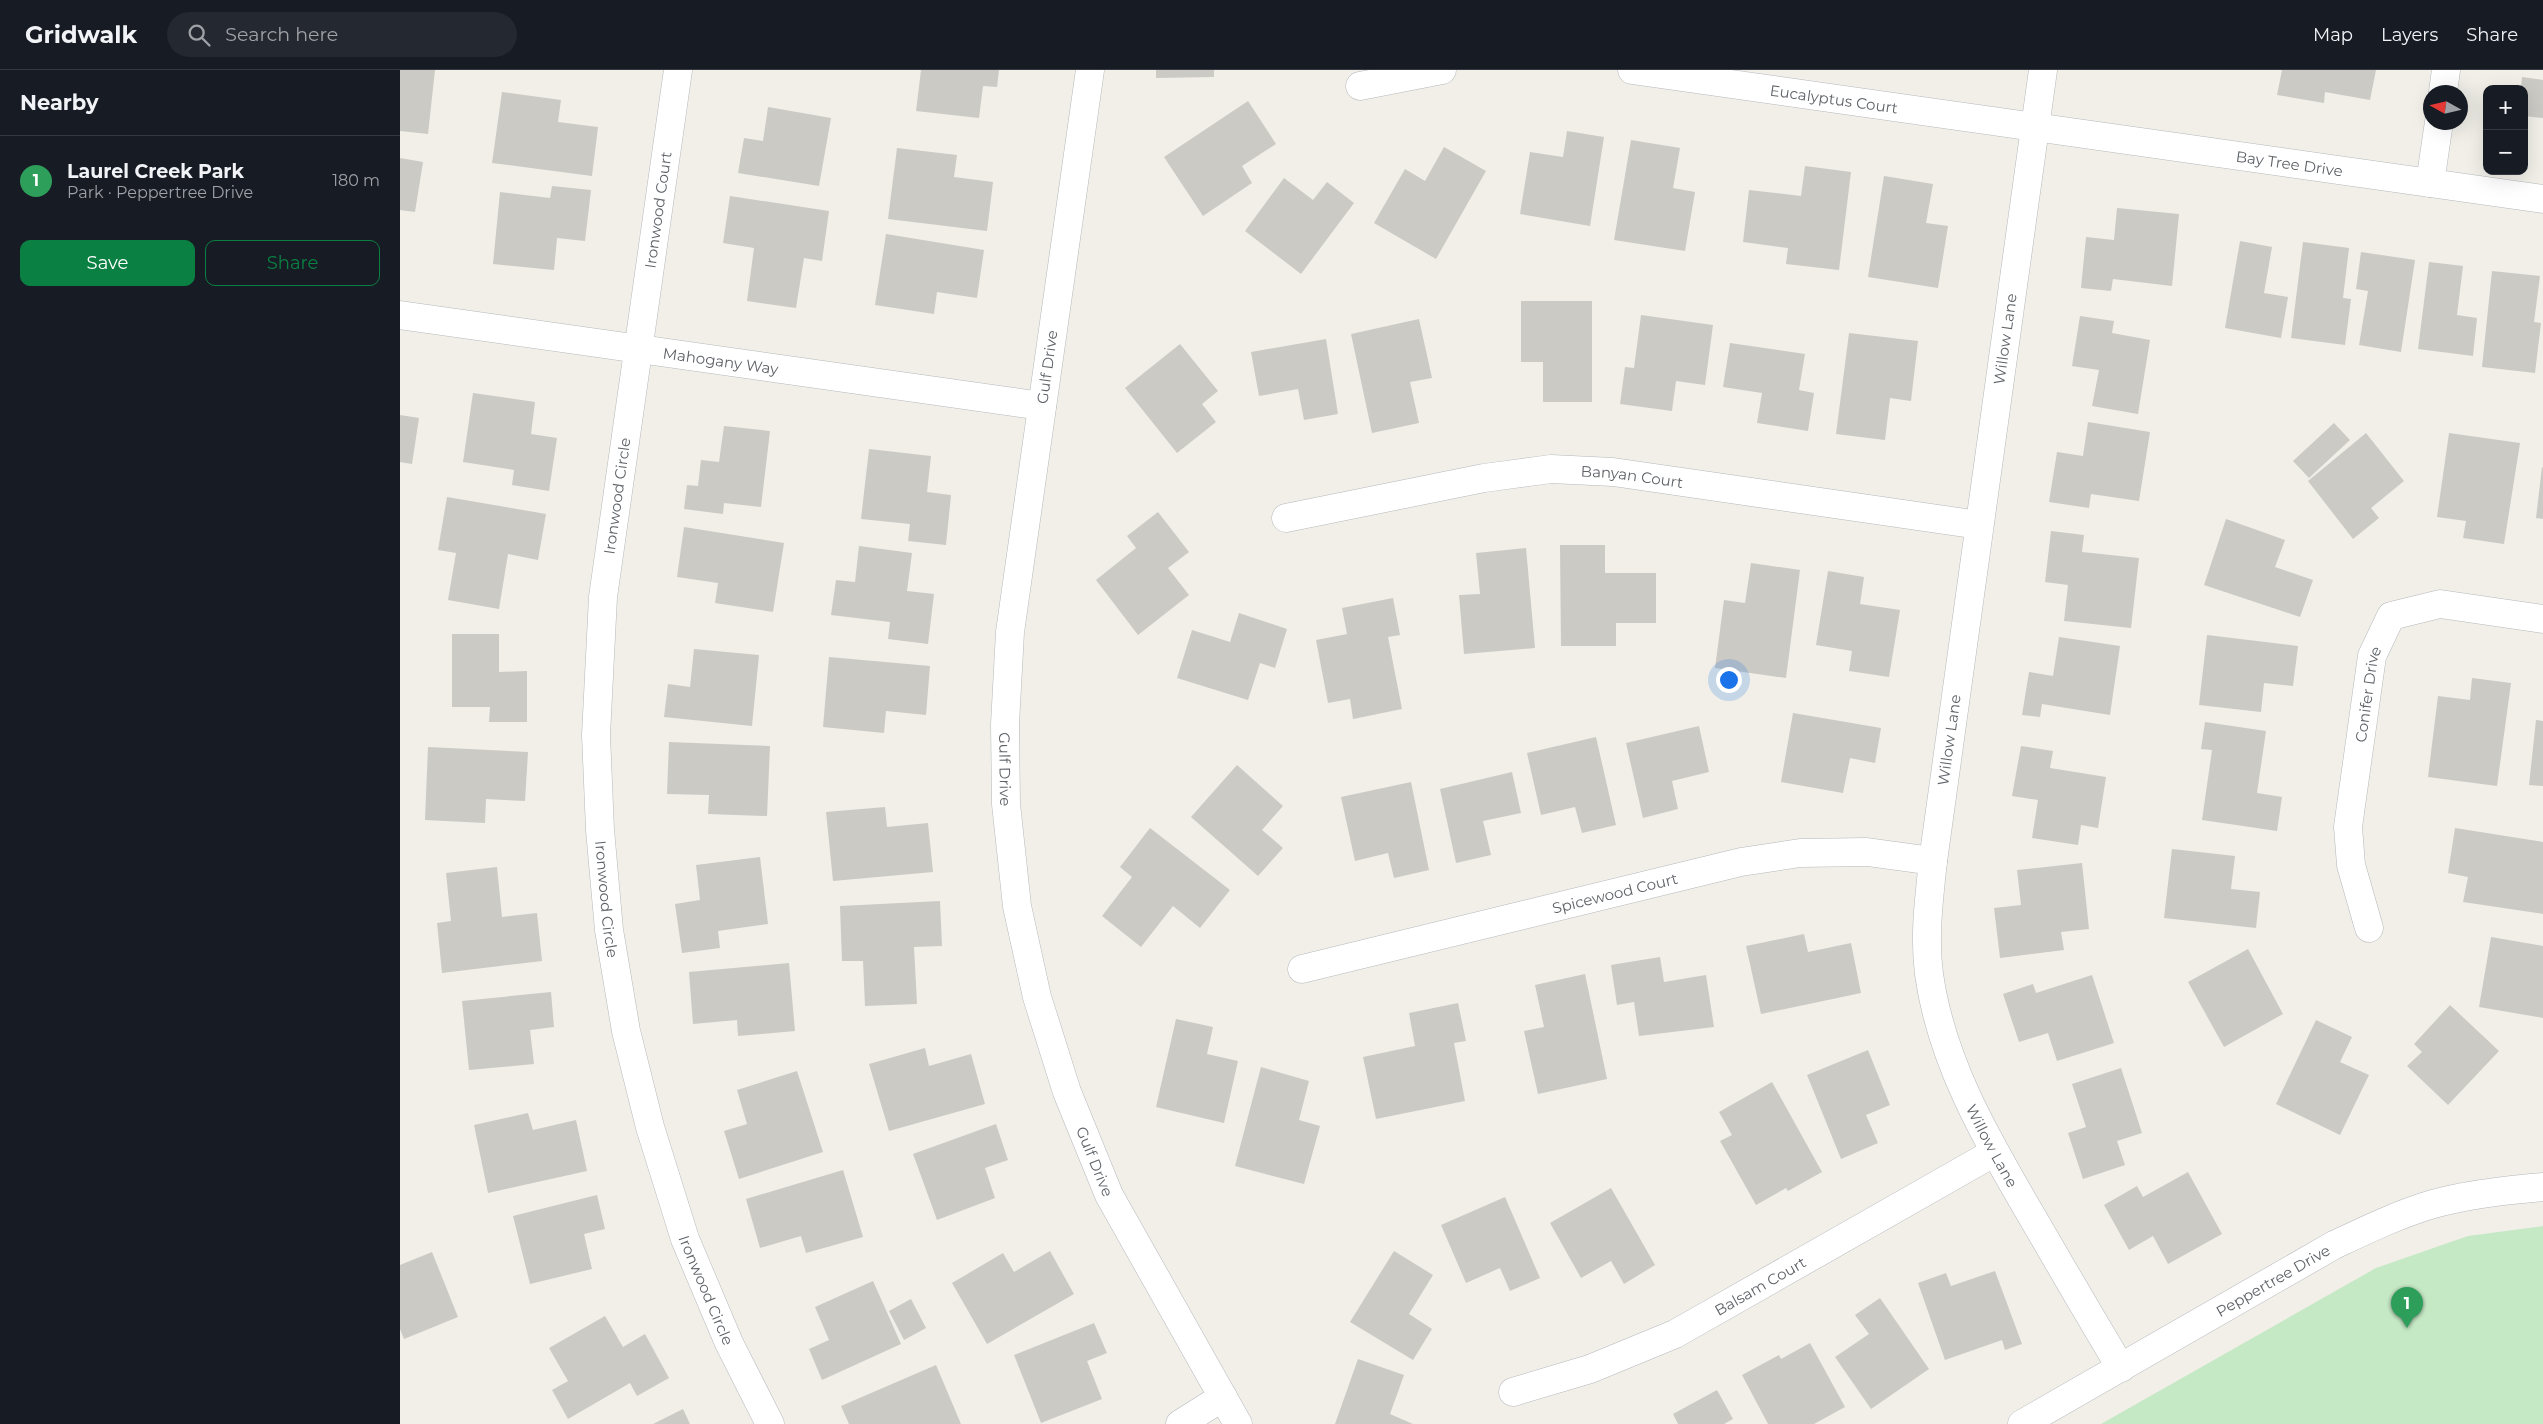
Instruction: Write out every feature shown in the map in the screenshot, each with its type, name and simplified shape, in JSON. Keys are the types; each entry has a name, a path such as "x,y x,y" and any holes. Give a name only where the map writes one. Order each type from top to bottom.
{"street":[{"name":"Ironwood Court","path":"638,349 678,70"},
{"name":"Gulf Drive","path":"1090,70 1010,632 1005,724 1006,804 1017,906 1039,1006 1067,1092 1102,1178 1114,1203 1238,1424"},
{"path":"1360,86 1442,70"},
{"name":"Eucalyptus Court","path":"1632,70 2035,126"},
{"name":"Willow Lane","path":"2043,70 1933,861 1926,923 1929,974 1940,1031 1960,1086 1995,1152 2121,1368"},
{"path":"2444,85 2446,70"},
{"name":"Bay Tree Drive","path":"2035,126 2543,199"},
{"path":"2430,184 2438,130"},
{"name":"Mahogany Way","path":"400,316 1042,406"},
{"name":"Ironwood Circle","path":"638,349 603,596 596,735 600,830 609,930 629,1041 650,1128 685,1239 730,1343 770,1424"},
{"name":"Banyan Court","path":"1286,518 1484,478 1551,469 1613,472 1979,525"},
{"name":"Conifer Drive","path":"2369,928 2351,865 2348,827 2372,656 2391,616 2440,604 2543,618"},
{"name":"Spicewood Court","path":"1302,969 1741,862 1800,853 1867,852 1933,861"},
{"name":"Balsam Court","path":"1513,1392 1590,1369 1675,1334 1995,1152"},
{"name":"Peppertree Drive","path":"2022,1424 2334,1245 2383,1222 2443,1202 2490,1192 2543,1187"},
{"path":"1180,1424 1222,1397"}],"green space":[{"path":"2543,1226 2543,1424 2101,1424 2376,1268 2468,1236"}],"building":[{"path":"400,70 435,70 428,134 400,131"},
{"path":"921,70 999,70 997,87 983,86 979,118 916,111"},
{"path":"1156,70 1214,70 1214,77 1156,78"},
{"path":"2282,70 2376,70 2370,100 2325,92 2324,103 2277,95"},
{"path":"2522,77 2543,80 2543,118 2528,116 2528,85 2521,85"},
{"path":"502,92 561,100 558,122 598,127 592,176 492,163"},
{"path":"1248,101 1276,144 1242,166 1252,183 1203,216 1164,157"},
{"path":"768,107 831,118 819,186 738,173 744,138 763,141"},
{"path":"1567,131 1604,137 1590,226 1520,214 1530,152 1563,157"},
{"path":"1631,140 1680,148 1673,188 1695,192 1685,251 1614,240"},
{"path":"1444,147 1486,171 1436,259 1374,223 1405,169 1425,181"},
{"path":"897,148 957,155 954,177 993,182 987,231 888,219"},
{"path":"400,158 423,162 415,212 400,210"},
{"path":"1805,166 1851,172 1839,270 1786,264 1788,248 1743,242 1749,190 1801,196"},
{"path":"1884,176 1933,184 1926,223 1948,226 1938,288 1868,277"},
{"path":"1284,178 1313,200 1327,182 1354,203 1301,274 1245,231"},
{"path":"552,186 591,190 585,241 557,238 554,270 493,264 500,192 550,198"},
{"path":"730,196 829,211 822,261 804,258 796,308 747,301 754,248 723,243"},
{"path":"2117,208 2179,214 2172,286 2113,279 2111,291 2081,288 2086,237 2114,240"},
{"path":"886,234 984,250 977,298 937,292 934,314 875,305"},
{"path":"2240,241 2272,247 2264,293 2288,297 2281,338 2225,328"},
{"path":"2303,242 2349,248 2343,298 2351,299 2345,345 2291,338"},
{"path":"2361,252 2415,260 2401,352 2359,345 2368,291 2356,289"},
{"path":"2429,262 2463,266 2457,315 2477,318 2473,356 2418,349"},
{"path":"2492,271 2540,276 2534,322 2541,323 2535,373 2482,367"},
{"path":"1521,301 1592,301 1592,402 1543,402 1543,362 1521,362"},
{"path":"1641,315 1713,325 1705,385 1676,381 1672,411 1620,404 1625,367 1634,368"},
{"path":"2080,316 2114,321 2112,333 2150,340 2138,414 2092,406 2099,370 2072,366"},
{"path":"1419,319 1432,378 1410,382 1419,423 1372,433 1351,334"},
{"path":"1849,333 1918,341 1911,401 1890,398 1885,440 1836,434"},
{"path":"1326,339 1338,414 1304,420 1298,389 1259,396 1251,352"},
{"path":"1730,343 1805,354 1799,390 1814,393 1808,431 1757,423 1762,393 1723,387"},
{"path":"1180,344 1218,391 1202,404 1216,422 1177,453 1125,388"},
{"path":"473,393 535,402 531,434 557,438 549,491 512,485 514,470 463,462"},
{"path":"400,415 419,418 412,464 400,462"},
{"path":"2088,422 2150,432 2139,501 2091,494 2089,508 2049,502 2057,452 2083,456"},
{"path":"2334,423 2350,440 2309,478 2293,461"},
{"path":"724,426 770,431 761,507 724,503 723,514 684,509 687,485 698,486 701,460 719,462"},
{"path":"2366,433 2404,481 2371,508 2379,518 2353,539 2308,481"},
{"path":"2449,433 2520,443 2504,544 2463,538 2466,521 2437,517"},
{"path":"869,449 931,456 927,492 951,495 946,545 908,541 910,524 861,519"},
{"path":"2543,468 2543,519 2536,518"},
{"path":"447,497 546,514 538,560 508,554 499,609 448,600 456,553 438,550"},
{"path":"1158,512 1189,552 1168,568 1189,595 1138,635 1096,580 1136,548 1127,536"},
{"path":"2226,519 2285,540 2275,567 2313,580 2300,617 2204,585"},
{"path":"684,527 784,543 773,612 715,603 718,583 677,577"},
{"path":"2051,531 2084,535 2082,552 2139,558 2131,628 2064,621 2068,585 2045,582"},
{"path":"1560,545 1605,545 1605,573 1656,573 1656,623 1616,623 1616,646 1561,646"},
{"path":"859,546 912,553 907,591 934,594 928,644 888,639 890,622 831,615 836,580 855,582"},
{"path":"1526,548 1535,648 1464,654 1459,595 1480,594 1476,553"},
{"path":"1751,563 1800,570 1786,678 1715,668 1724,600 1745,603"},
{"path":"1828,571 1864,577 1860,604 1900,610 1889,677 1849,671 1852,651 1816,645"},
{"path":"1393,598 1400,635 1388,637 1402,709 1353,719 1350,699 1328,703 1316,640 1347,634 1342,608"},
{"path":"1239,613 1287,629 1275,668 1260,663 1248,700 1177,678 1192,630 1230,642"},
{"path":"452,634 499,634 499,672 527,671 527,722 489,722 490,707 452,707"},
{"path":"2207,635 2298,646 2293,686 2264,683 2261,712 2199,705"},
{"path":"2059,637 2120,646 2110,715 2042,704 2040,717 2022,715 2029,672 2053,676"},
{"path":"694,649 759,655 752,726 664,717 668,684 690,687"},
{"path":"829,657 930,666 926,715 886,711 884,733 823,727"},
{"path":"2472,678 2511,683 2497,786 2428,777 2438,696 2470,700"},
{"path":"1793,713 1881,728 1875,763 1850,758 1843,793 1781,782"},
{"path":"2536,720 2543,721 2543,786 2529,785"},
{"path":"2205,722 2266,731 2257,793 2282,797 2277,831 2202,820 2212,750 2201,749"},
{"path":"1699,726 1709,772 1672,781 1678,809 1643,818 1626,743"},
{"path":"1596,737 1616,825 1582,833 1575,807 1541,815 1527,753"},
{"path":"669,742 770,746 767,816 708,814 709,795 667,794"},
{"path":"2021,746 2053,751 2050,768 2106,777 2098,828 2081,825 2078,845 2032,838 2038,800 2012,796"},
{"path":"428,747 528,752 525,801 486,799 485,823 425,820"},
{"path":"1237,765 1283,806 1262,830 1283,848 1258,876 1191,817"},
{"path":"1512,772 1521,813 1483,821 1491,855 1456,863 1440,789"},
{"path":"1411,782 1429,870 1394,878 1388,853 1355,861 1341,797"},
{"path":"885,807 887,827 928,823 933,872 833,881 826,812"},
{"path":"1150,828 1230,890 1200,928 1173,906 1141,947 1102,916 1132,877 1120,867"},
{"path":"2455,828 2543,842 2543,914 2463,902 2468,877 2448,873"},
{"path":"2172,849 2235,856 2231,889 2260,892 2256,928 2164,918"},
{"path":"760,857 768,924 718,931 720,948 682,953 675,904 700,900 696,865"},
{"path":"2082,863 2089,929 2061,932 2064,950 2000,958 1994,908 2021,905 2017,870"},
{"path":"497,867 502,917 537,913 542,961 442,973 437,923 451,921 446,873"},
{"path":"940,901 942,946 914,947 917,1004 865,1006 863,961 842,961 840,906"},
{"path":"1804,934 1808,952 1851,943 1861,993 1761,1014 1746,946"},
{"path":"2491,937 2543,946 2543,1018 2479,1007"},
{"path":"2248,949 2283,1014 2224,1047 2188,982"},
{"path":"1660,957 1664,982 1706,975 1714,1027 1639,1036 1634,1002 1617,1005 1611,965"},
{"path":"789,963 795,1031 738,1036 737,1020 693,1024 689,972"},
{"path":"1585,974 1607,1079 1538,1094 1524,1031 1544,1027 1535,985"},
{"path":"2092,975 2114,1043 2057,1061 2048,1033 2019,1042 2003,994 2033,984 2036,993"},
{"path":"551,992 554,1027 530,1030 534,1064 469,1070 462,1001"},
{"path":"1458,1003 1466,1041 1454,1043 1465,1101 1376,1119 1363,1057 1415,1046 1409,1013"},
{"path":"2450,1005 2499,1051 2448,1105 2407,1066 2422,1052 2414,1044"},
{"path":"1176,1019 1213,1027 1207,1054 1238,1061 1224,1123 1156,1107"},
{"path":"2316,1020 2352,1037 2340,1062 2369,1075 2340,1135 2276,1104"},
{"path":"925,1048 929,1066 971,1054 985,1104 889,1131 869,1064"},
{"path":"1868,1050 1890,1105 1866,1115 1878,1143 1841,1159 1807,1075"},
{"path":"1261,1067 1309,1081 1299,1120 1320,1126 1304,1184 1235,1166"},
{"path":"2121,1068 2142,1133 2117,1141 2125,1165 2083,1179 2068,1133 2086,1127 2072,1084"},
{"path":"797,1071 823,1152 739,1179 724,1131 747,1124 737,1090"},
{"path":"1772,1082 1822,1172 1788,1191 1786,1188 1756,1205 1720,1141 1732,1135 1719,1112"},
{"path":"528,1113 533,1130 576,1120 587,1171 488,1193 474,1125"},
{"path":"996,1124 1008,1160 985,1168 995,1198 937,1220 913,1154"},
{"path":"843,1170 863,1237 806,1253 801,1236 760,1248 746,1199"},
{"path":"2188,1172 2222,1234 2168,1264 2153,1236 2129,1250 2104,1205 2137,1186 2143,1197"},
{"path":"1611,1188 1655,1265 1624,1284 1611,1261 1581,1278 1550,1223"},
{"path":"597,1195 605,1229 584,1234 592,1269 530,1284 513,1216"},
{"path":"1505,1197 1540,1278 1510,1291 1500,1268 1466,1283 1441,1225"},
{"path":"1050,1251 1074,1294 987,1344 952,1283 1003,1253 1014,1272"},
{"path":"1394,1251 1433,1275 1409,1314 1432,1329 1413,1360 1350,1322"},
{"path":"432,1252 458,1317 404,1339 400,1329 400,1265"},
{"path":"1995,1271 2022,1344 2005,1350 2002,1340 1945,1360 1918,1283 1946,1273 1951,1286"},
{"path":"873,1281 901,1344 822,1380 809,1349 829,1340 815,1307"},
{"path":"1880,1298 1929,1369 1871,1409 1835,1357 1869,1334 1855,1315"},
{"path":"911,1299 926,1328 904,1340 889,1311"},
{"path":"605,1316 623,1347 645,1334 669,1378 637,1396 630,1383 568,1419 552,1390 568,1381 549,1348"},
{"path":"1094,1323 1107,1353 1087,1361 1102,1399 1041,1423 1014,1355"},
{"path":"1810,1343 1845,1407 1814,1424 1768,1424 1742,1375 1779,1355 1781,1359"},
{"path":"1358,1359 1404,1375 1390,1414 1413,1424 1335,1424"},
{"path":"936,1365 961,1424 849,1424 841,1406"},
{"path":"1717,1390 1733,1419 1724,1424 1678,1424 1673,1414"},
{"path":"683,1409 690,1424 653,1424"}],"place":[{"name":"Laurel Creek Park","path":"2407,1328"}]}
